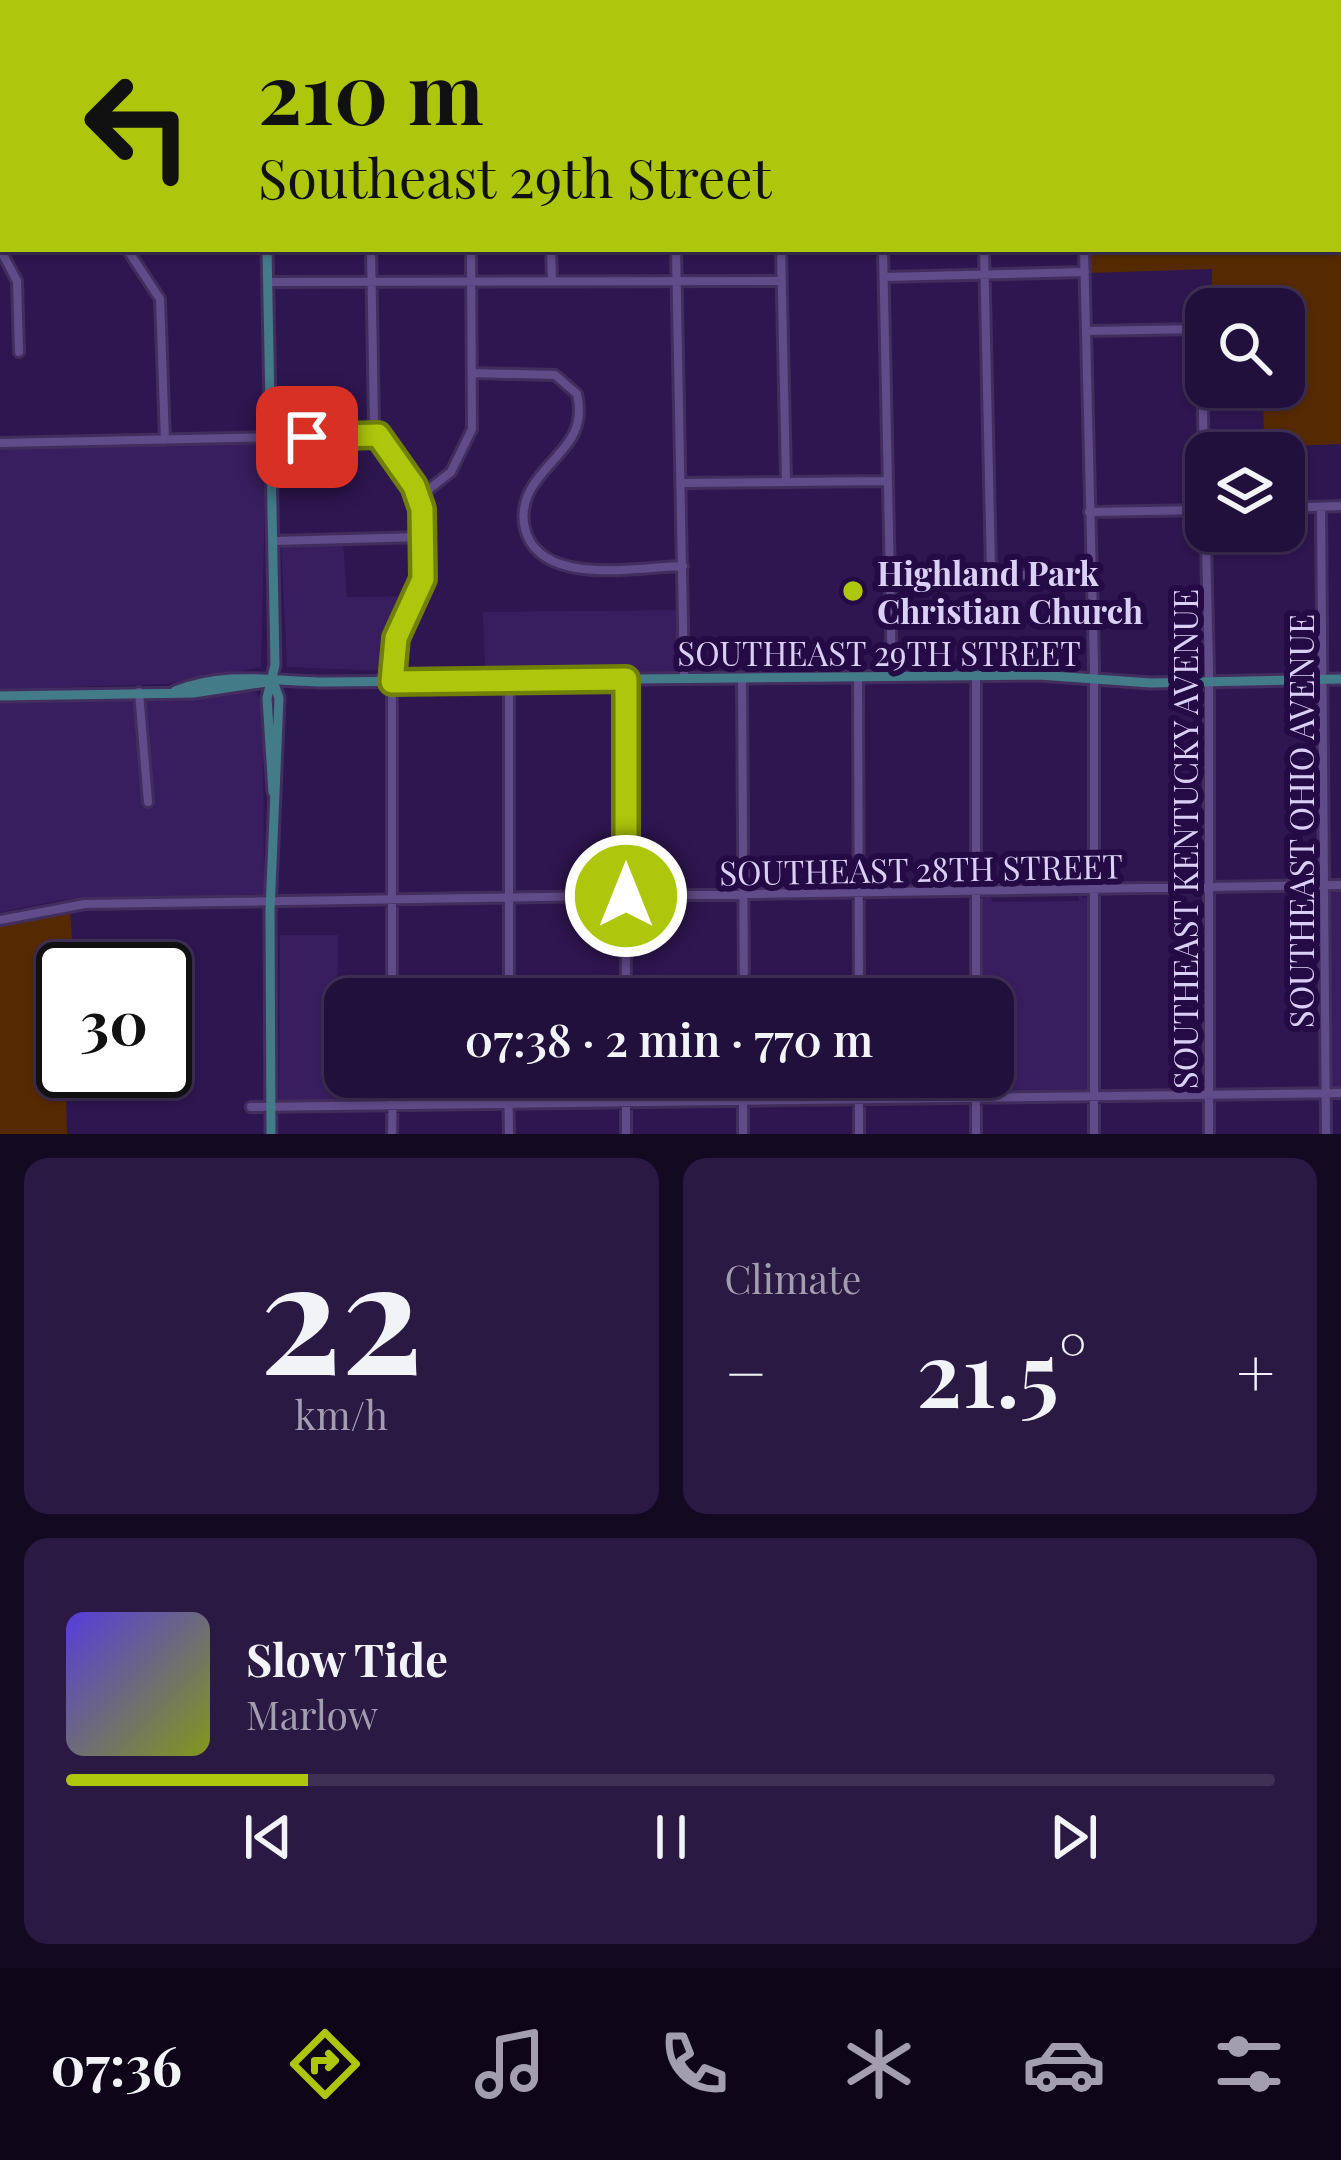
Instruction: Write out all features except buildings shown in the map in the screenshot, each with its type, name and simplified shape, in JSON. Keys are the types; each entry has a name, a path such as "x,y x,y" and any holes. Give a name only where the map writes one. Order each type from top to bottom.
{"main road":[{"path":"267,252 273,541 273,681 267,698 273,792 271,1134"},
{"name":"SOUTHEAST 29TH STREET","path":"0,696 175,691 230,676 257,675 273,681 392,682 859,676 1208,682 1341,679"}],"street":[{"path":"2,252 17,280 19,352"},
{"path":"129,252 160,299 165,440"},
{"path":"371,252 378,435 419,496 423,537 422,588 396,638 392,682 392,978"},
{"path":"419,496 451,472 464,452 473,418 471,252"},
{"path":"551,252 551,281"},
{"path":"676,252 684,678"},
{"path":"781,252 786,481"},
{"path":"883,252 892,676"},
{"path":"984,252 993,572 1091,574"},
{"path":"1084,252 1093,680 1094,1134"},
{"path":"884,277 1085,272"},
{"path":"268,282 782,281"},
{"name":"SOUTHEAST KENTUCKY AVENUE","path":"1086,331 1201,328 1203,432"},
{"path":"472,373 555,375 577,394 580,417 572,441 535,482 524,504 526,532 541,554 576,567 683,566"},
{"path":"0,443 378,435"},
{"path":"682,484 888,482"},
{"path":"1305,507 1341,506"},
{"name":"SOUTHEAST OHIO AVENUE","path":"1321,507 1326,680 1326,1134"},
{"path":"1089,512 1185,510"},
{"path":"273,541 423,537"},
{"name":"SOUTHEAST KENTUCKY AVENUE","path":"1206,552 1209,1134"},
{"path":"859,676 860,978"},
{"path":"976,676 976,978"},
{"path":"742,678 743,978"},
{"path":"626,679 626,978"},
{"path":"509,680 509,978"},
{"path":"139,692 148,802"},
{"name":"SOUTHEAST 28TH STREET","path":"0,920 64,905 1341,885"},
{"path":"250,1107 1341,1093"},
{"path":"392,1098 392,1134"},
{"path":"508,1098 509,1134"},
{"path":"626,1098 626,1134"},
{"path":"743,1098 743,1134"},
{"path":"976,1100 976,1134"},
{"path":"859,1101 859,1134"}],"shaded area":[{"path":"1089,252 1341,252 1341,444 1305,445 1305,432 1264,432 1263,408 1305,408 1305,288 1212,288 1212,269 1090,273"},
{"path":"256,442 266,457 261,667 166,684 0,689 0,447"},
{"path":"281,543 343,544 347,597 412,596 391,639 386,671 287,667"},
{"path":"680,610 681,666 674,671 485,673 483,612"},
{"path":"256,692 263,704 264,894 62,900 0,912 0,702 179,700"},
{"path":"1341,890 1341,1089 1330,1083 1330,895"},
{"path":"1078,895 1088,899 1089,1091 1014,1093 1014,978 980,978 980,900 989,896 993,902 1079,901"},
{"path":"70,909 72,942 36,942 36,1098 66,1098 67,1134 0,1134 0,924"},
{"path":"280,935 338,935 338,978 324,978 324,1098 337,1098 337,1102 279,1100"}],"place":[{"name":"Highland Park Christian Church","path":"853,591"}],"route":[{"path":"307,437 378,435 419,496 423,579 396,638 392,682 626,679 626,896"}]}
